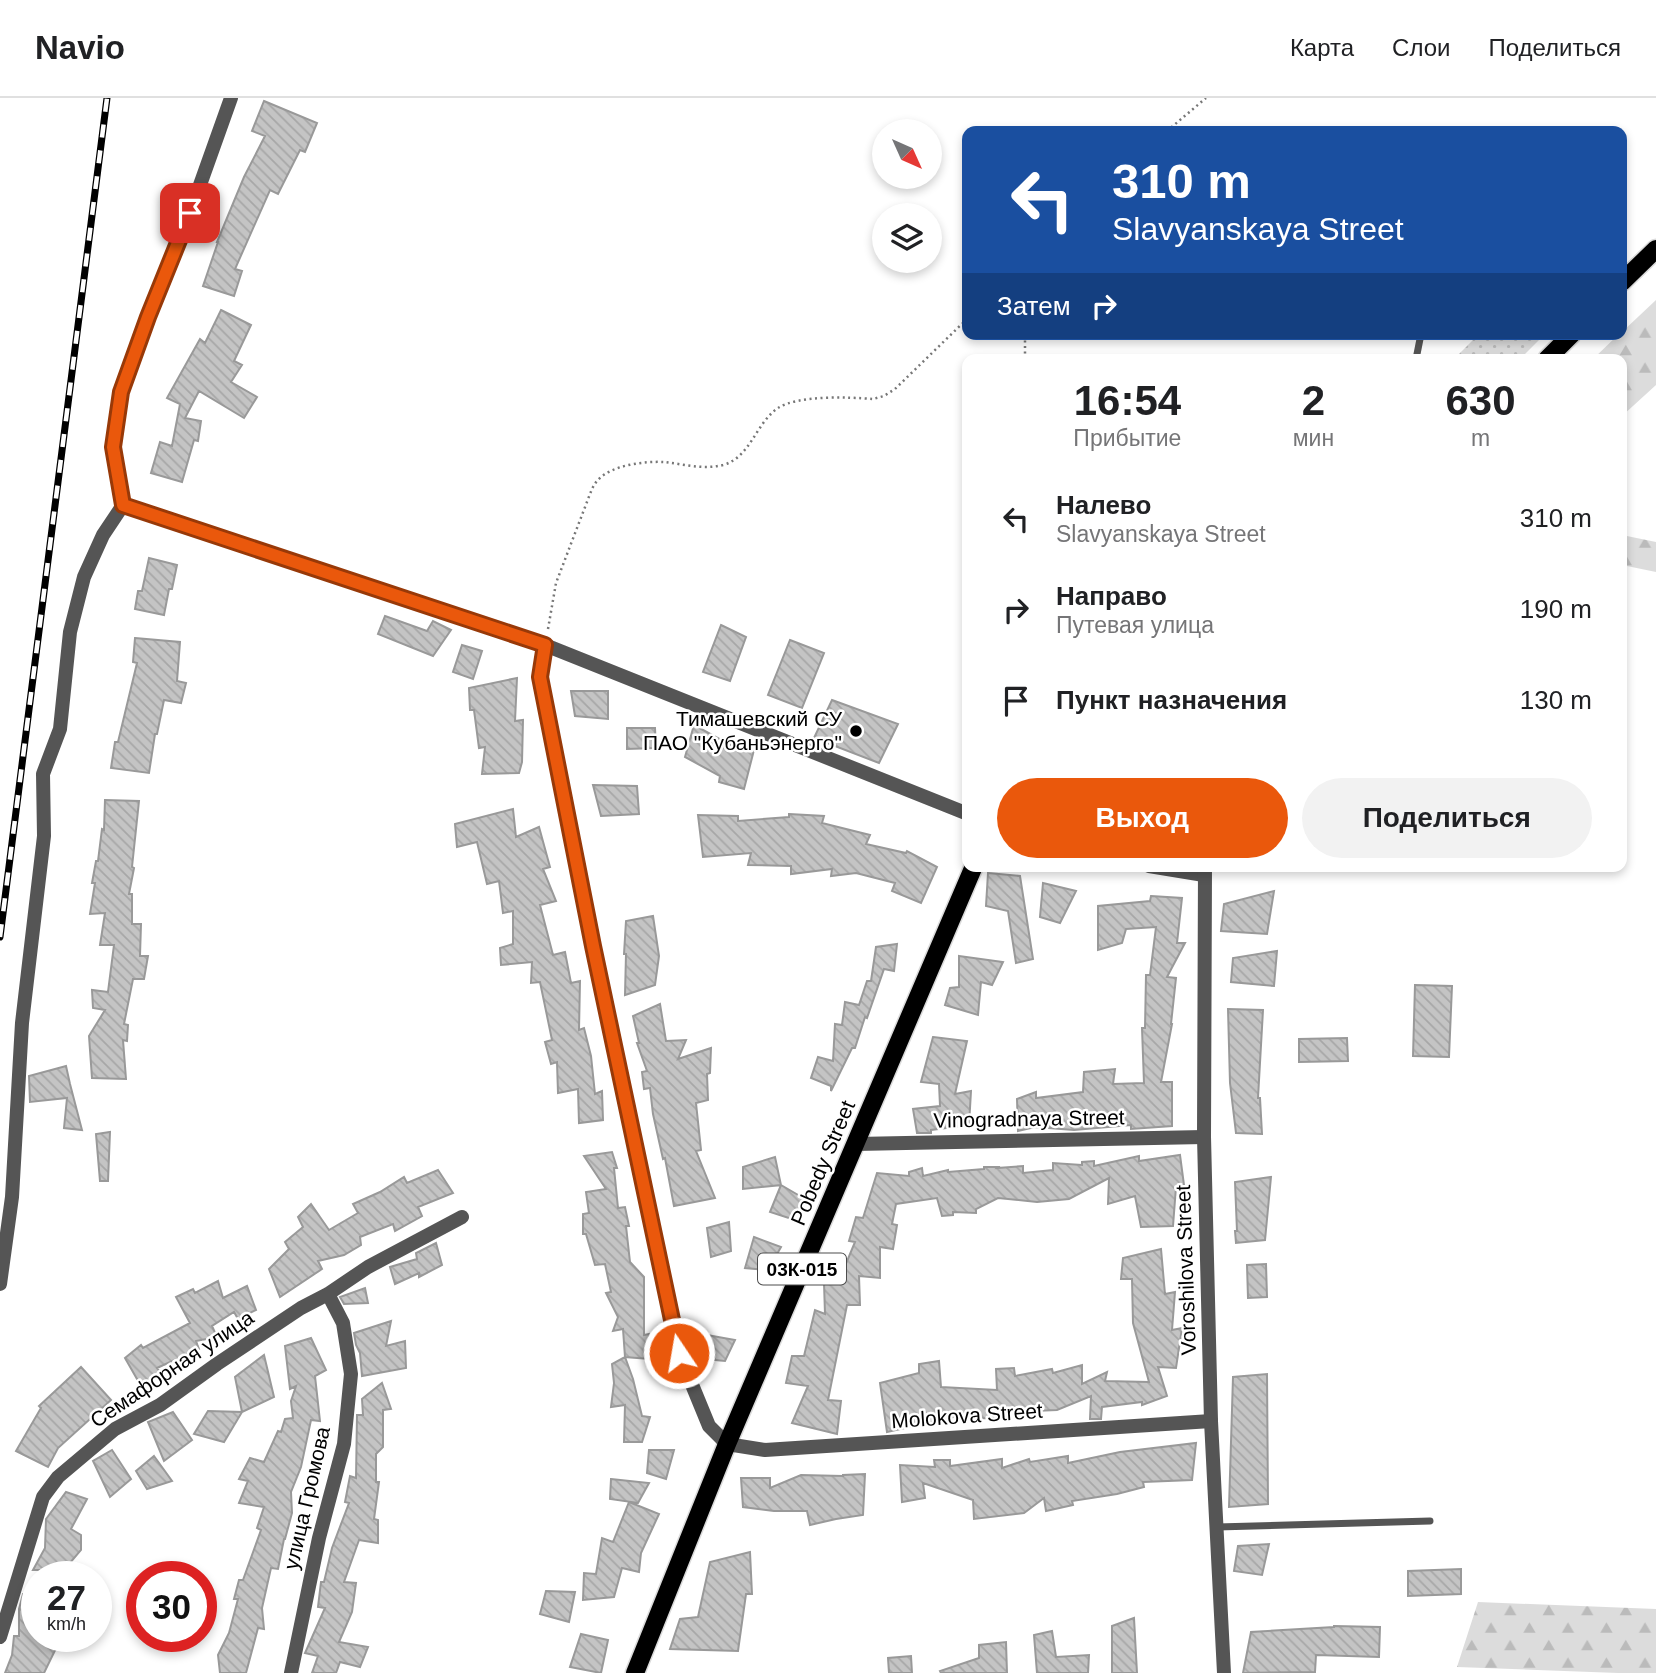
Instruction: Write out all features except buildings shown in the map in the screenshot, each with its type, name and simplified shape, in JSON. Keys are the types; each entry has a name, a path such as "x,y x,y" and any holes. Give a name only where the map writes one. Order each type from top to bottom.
{"main road":[{"path":"1627,277 1656,249"},
{"path":"1551,354 1562,340"},
{"name":"Pobedy Street","path":"635,1673 727,1444 971,872"}],"street":[{"path":"0,1284 12,1197 22,1023 44,836 43,774 60,729 70,632 84,577 103,535 123,505 113,447 121,392 231,98"},
{"path":"123,505 545,645 962,812"},
{"path":"545,645 540,677 593,946 679,1353 709,1426 727,1444"},
{"name":"Voroshilova Street","path":"1205,872 1204,1137 1211,1421 1224,1673"},
{"name":"Vinogradnaya Street","path":"856,1144 1204,1137"},
{"name":"Семафорная улица","path":"0,1637 43,1497 58,1477 115,1429 160,1405 301,1308 462,1217"},
{"name":"улица Громова","path":"291,1673 319,1538 344,1444 348,1409 351,1374 343,1323 328,1294"},
{"name":"Molokova Street","path":"727,1444 765,1450 1211,1421"}],"lane":[{"path":"1627,273 1638,266"},
{"path":"1216,1527 1430,1521"}],"path":[{"path":"1173,126 1206,98"},
{"path":"545,645 556,583 596,481 608,471 661,462 709,468 733,461 743,454 765,421 777,409 799,399 873,399 884,396 895,389 962,324"}],"green space":[{"path":"1656,300 1656,385 1627,411 1627,354 1598,354 1613,340 1627,340 1627,327"},
{"path":"1473,340 1539,340 1525,354 1459,354"},
{"path":"1627,536 1656,542 1656,572 1627,566"},
{"path":"1478,1602 1656,1609 1656,1673 1457,1667"}],"railway":[{"path":"0,937 107,98"}],"place":[{"name":"Тимашевский СУ ПАО \"Кубаньэнерго\"","path":"856,731"}],"route":[{"path":"190,213 121,392 113,447 123,505 545,645 540,677 593,946 679,1353"}]}
